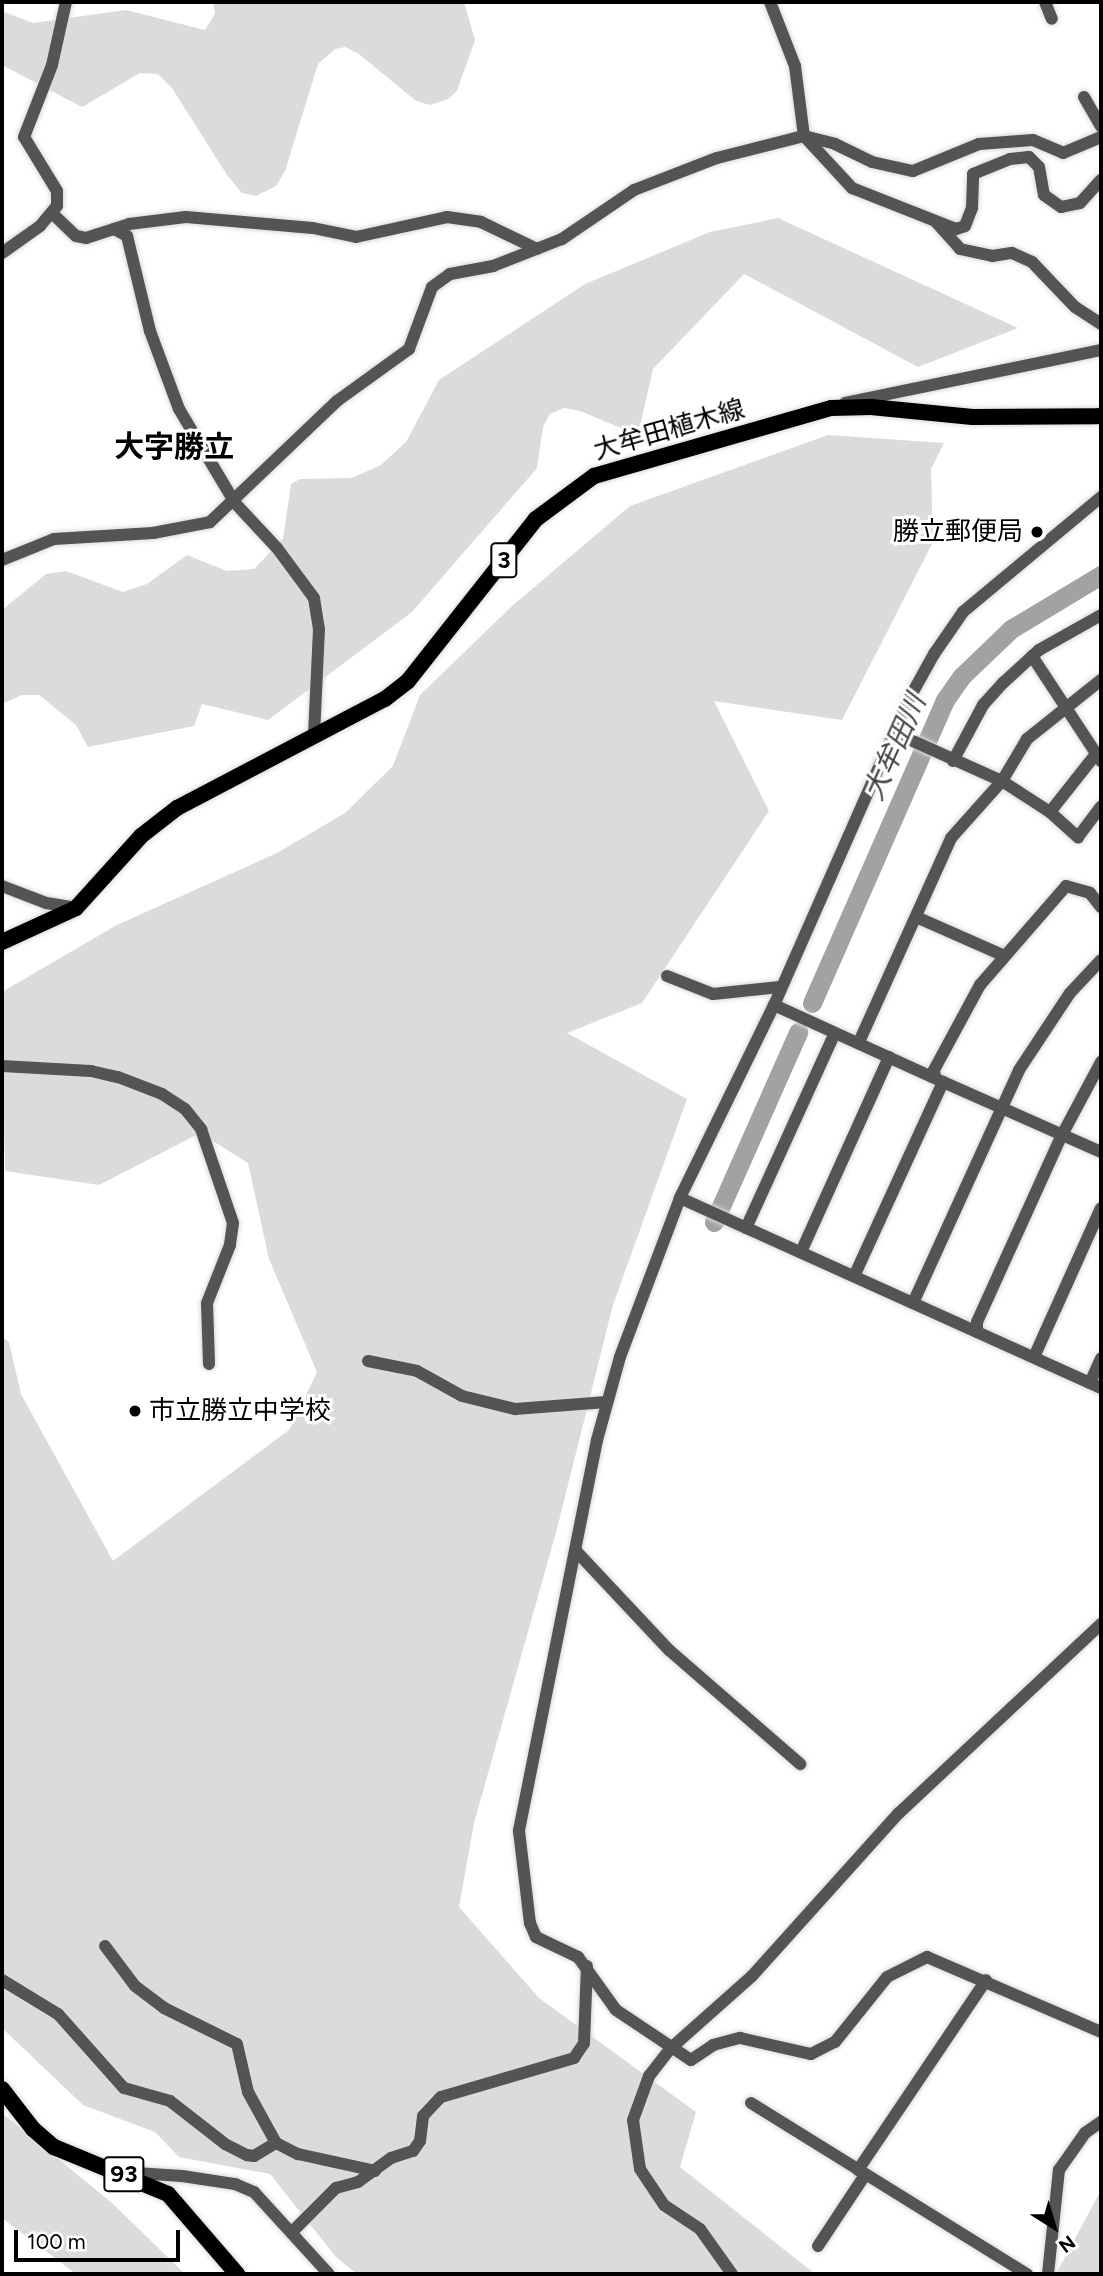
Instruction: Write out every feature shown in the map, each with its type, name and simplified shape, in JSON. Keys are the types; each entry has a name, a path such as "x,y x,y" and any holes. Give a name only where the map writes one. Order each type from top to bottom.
{"main road":[{"name":"大牟田植木線","path":"2,942 76,908 141,836 177,808 385,699 408,681 536,519 569,491 615,467 796,420 831,408 871,407 973,417 1101,416"},
{"name":"93","path":"2,2089 33,2129 54,2147 168,2194 237,2274"}],"street":[{"path":"2,253 52,214 57,206 57,191 24,137 52,65 66,2"},
{"path":"1045,2 1052,19"},
{"path":"775,3 795,66 804,136 852,188 956,229 965,226 972,208 974,174 1010,159 1029,158 1039,167 1044,195 1061,207 1080,203 1101,180"},
{"path":"1084,97 1101,127"},
{"path":"2,560 54,540 153,533 210,522 260,480 275,456 326,417 337,401 409,349 432,287 450,274 493,266 562,239 634,190 659,179 717,158 804,136 835,144 882,165 913,171 979,144 1033,140 1063,153 1101,137"},
{"path":"52,214 76,236 86,238 148,221 220,218 356,237 447,216 481,222 537,249"},
{"path":"933,219 960,249 992,256 1012,253 1032,262 1075,307 1101,324"},
{"path":"114,229 127,236 150,331 180,409 235,503 277,548 314,598 319,629 314,736"},
{"path":"796,420 891,392 1101,350"},
{"path":"1101,497 963,612 934,654 895,733 774,1004 712,1127 680,1198 607,1402 521,1812 520,1850 530,1923 536,1937 587,1966 615,2010 691,2060 713,2045 740,2038 811,2054 835,2042 875,1990 908,1963 928,1957 1101,2032"},
{"path":"953,761 983,705 1032,656 1101,615"},
{"path":"1032,656 1099,757 1050,812"},
{"path":"859,1042 951,838 1002,781 1027,739 1066,705 1101,680"},
{"path":"895,733 932,752 1002,781 1050,812 1078,837 1101,807"},
{"path":"2,886 46,903 76,908"},
{"path":"854,1276 939,1079 955,1028 1002,956 1066,886 1090,894 1101,907"},
{"path":"916,918 1002,956"},
{"path":"913,1303 1001,1108 1051,1018 1101,960"},
{"path":"667,976 713,994 780,987"},
{"path":"774,1004 1101,1152"},
{"path":"746,1228 835,1032"},
{"path":"801,1252 889,1057"},
{"path":"977,1332 977,1322 1062,1135 1101,1062"},
{"path":"2,1066 90,1070 118,1077 162,1094 185,1109 201,1129 233,1223 230,1245 207,1303 209,1364"},
{"path":"680,1198 1096,1385 1101,1358"},
{"path":"1034,1357 1101,1208"},
{"path":"368,1361 417,1371 462,1396 515,1409 607,1402"},
{"path":"577,1552 669,1650 800,1764"},
{"path":"732,2274 700,2229 664,2205 640,2169 633,2139 638,2099 671,2048 752,1976 899,1813 1101,1624"},
{"path":"105,1946 135,1986 164,2008 237,2044 253,2104 276,2143 298,2154 375,2171"},
{"path":"293,2231 336,2188 375,2171 391,2158 413,2151 420,2141 423,2116 441,2097 574,2057 584,2043 587,1966"},
{"path":"2,1980 58,2014 124,2088 170,2101 225,2144 247,2155 254,2156 276,2143"},
{"path":"818,2246 861,2173 986,1980"},
{"path":"751,2103 1027,2274"},
{"path":"1048,2274 1059,2170 1085,2133 1101,2122"},
{"path":"120,2172 235,2184 267,2201 329,2274"}],"shaded area":[{"path":"213,2 464,2 475,40 457,91 448,99 430,105 416,101 359,54 345,47 335,49 318,64 285,171 276,186 256,196 242,193 227,175 172,88 158,74 140,73 82,107 2,65 2,11 33,23 126,10 205,30 215,14"},
{"path":"778,218 1018,328 918,367 744,274 653,369 638,435 580,411 564,408 550,414 543,427 537,468 412,612 268,720 202,704 194,726 88,747 76,725 39,695 22,695 2,704 2,610 46,574 66,571 123,592 147,584 187,555 227,571 254,569 283,539 291,484 300,479 352,478 381,465 406,442 439,380 585,284 710,232"},
{"path":"828,435 944,443 931,469 933,542 842,720 714,701 769,811 642,1003 567,1033 687,1099 613,1305 557,1529 474,1823 459,1907 539,1998 696,2112 680,2167 815,2274 357,2274 336,2257 270,2174 179,2157 155,2132 83,2105 2,2028 2,1337 9,1342 21,1394 113,1561 289,1430 317,1372 269,1259 248,1163 200,1133 99,1185 5,1171 2,992 117,925 277,853 345,813 393,766 420,695 512,606 630,506"},
{"path":"2,2113 112,2203 185,2274 76,2274 2,2218"},
{"path":"1101,2190 1101,2274 1056,2274"}],"waterway":[{"name":"大牟田川","path":"812,1003 945,700 962,676 1011,629 1101,575"},
{"name":"大牟田川","path":"714,1222 798,1032"}],"place":[{"name":"勝立郵便局","path":"1037,532"},
{"name":"市立勝立中学校","path":"135,1411"}],"district":[{"name":"大字勝立","path":"174,447"}]}
